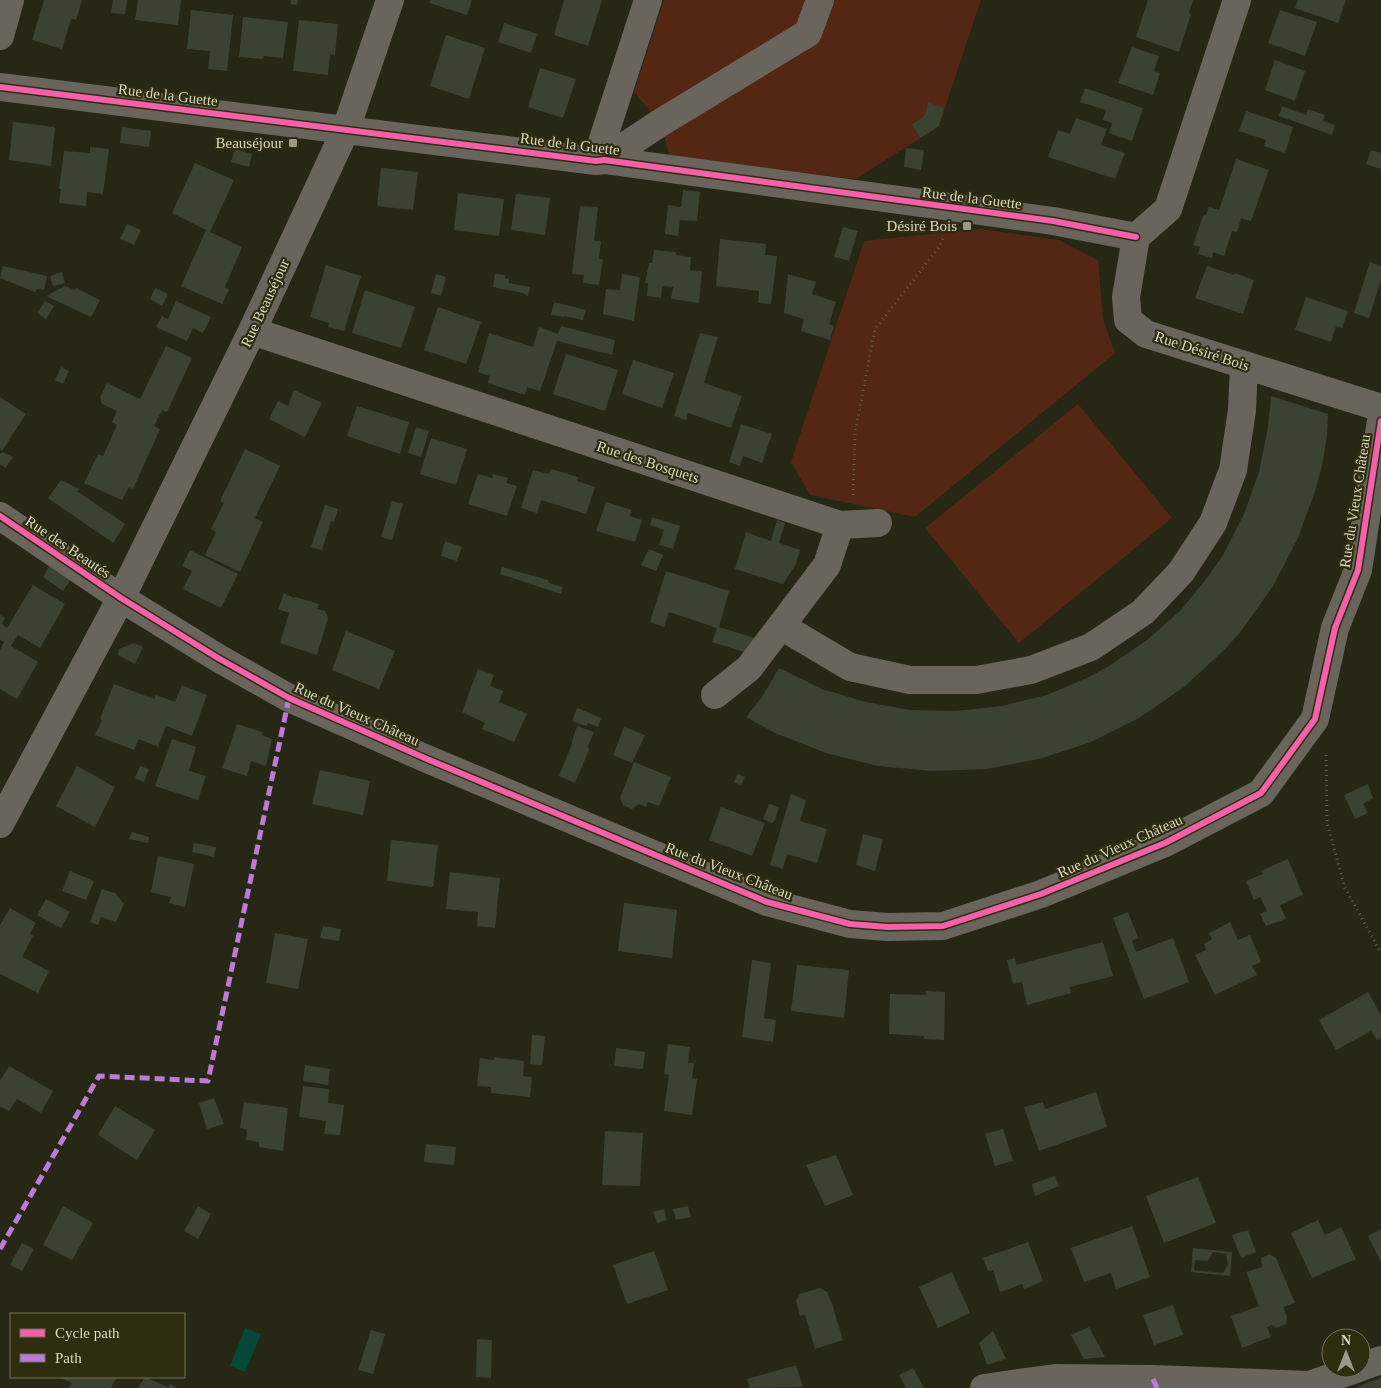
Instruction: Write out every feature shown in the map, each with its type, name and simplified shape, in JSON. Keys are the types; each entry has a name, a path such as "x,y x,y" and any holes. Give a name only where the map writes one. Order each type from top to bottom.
{"street":[{"path":"0,36 10,0"},
{"name":"Rue Beauséjour","path":"121,598 252,331 346,129 390,0"},
{"path":"600,161 648,0"},
{"path":"600,161 808,33 820,0"},
{"path":"1136,237 1168,209 1238,0"},
{"name":"Rue de la Guette","path":"0,87 600,161 1052,221 1136,237"},
{"name":"Rue Désiré Bois","path":"1136,237 1126,297 1128,320 1146,334 1381,408"},
{"name":"Rue des Bosquets","path":"252,331 840,526"},
{"path":"781,626 850,667 910,680 976,680 1022,672 1090,647 1143,612 1181,572 1213,524 1233,470 1242,410 1244,365"},
{"name":"Rue du Vieux Château","path":"121,598 218,658 298,702 427,759 758,898 850,924 888,927 943,926 1041,894 1165,843 1261,793 1315,719 1335,628 1358,570 1381,421"},
{"name":"Rue des Beautés","path":"0,516 121,598"},
{"path":"715,695 748,668 827,565 840,526 878,523"},
{"path":"0,824 121,598"},
{"path":"984,1388 1055,1378 1153,1379 1309,1386 1332,1378"}],"path":[{"path":"840,526 853,496 855,433 875,329 938,247 957,209"},
{"path":"1315,719 1326,749 1327,823 1345,888 1381,952"}],"shaded area":[{"path":"664,0 981,0 939,126 856,179 670,157 660,123 634,92"},
{"path":"980,229 1059,240 1098,260 1103,319 1115,353 915,517 810,495 791,462 864,241"},
{"path":"1078,404 1172,518 1019,643 925,528"}],"water":[{"path":"245,1328 261,1334 245,1372 230,1366"}],"building":[{"path":"44,0 82,0 76,20 71,19 62,49 32,40"},
{"path":"113,0 127,0 125,14 111,13"},
{"path":"138,0 181,0 178,25 135,20"},
{"path":"291,0 298,0 297,5 290,4"},
{"path":"430,0 472,0 467,15 429,3"},
{"path":"564,0 602,0 588,46 554,35"},
{"path":"1148,0 1193,0 1189,13 1191,14 1179,52 1136,37"},
{"path":"1298,0 1346,0 1338,23 1295,8"},
{"path":"191,10 233,15 227,71 208,69 210,51 187,49"},
{"path":"1280,10 1317,22 1305,56 1268,43"},
{"path":"243,17 288,22 283,58 264,56 263,59 239,57"},
{"path":"299,20 338,24 335,55 330,54 328,75 293,71"},
{"path":"504,23 537,34 531,53 498,42"},
{"path":"446,35 485,48 469,99 430,86"},
{"path":"1132,47 1159,56 1154,71 1160,73 1153,95 1118,83"},
{"path":"1275,60 1305,71 1295,101 1265,90"},
{"path":"540,68 576,79 563,118 528,107"},
{"path":"1085,88 1143,108 1132,141 1109,133 1112,123 1103,120 1106,110 1080,102"},
{"path":"928,102 944,108 939,126 920,138 912,124 925,114"},
{"path":"1282,106 1306,115 1308,109 1325,115 1323,121 1335,125 1332,135 1279,116"},
{"path":"1246,111 1293,127 1285,153 1264,146 1266,140 1239,131"},
{"path":"1076,118 1107,129 1101,145 1125,153 1115,179 1048,157 1058,130 1070,134"},
{"path":"13,122 55,127 51,166 9,160"},
{"path":"122,127 151,131 149,147 120,143"},
{"path":"90,147 109,149 103,194 87,192 86,206 59,203 64,151 90,153"},
{"path":"906,148 924,150 921,170 904,167"},
{"path":"235,149 252,154 249,167 231,162"},
{"path":"1371,150 1381,153 1381,169 1366,164"},
{"path":"1236,159 1269,170 1251,221 1241,218 1237,232 1232,231 1224,256 1213,252 1212,258 1198,254 1200,247 1193,245 1203,216 1206,215 1209,207 1219,210"},
{"path":"195,163 234,180 210,232 242,247 225,287 229,290 222,304 181,286 206,230 172,213"},
{"path":"381,168 418,172 413,210 377,206"},
{"path":"683,190 700,192 697,221 680,220 678,236 665,234 668,205 681,207"},
{"path":"458,193 504,199 499,236 454,230"},
{"path":"516,194 550,198 545,235 511,230"},
{"path":"580,206 598,207 594,241 601,241 599,259 603,259 599,285 583,283 584,275 572,274"},
{"path":"127,224 141,230 134,245 120,239"},
{"path":"843,227 858,231 849,261 834,257"},
{"path":"720,239 766,244 765,255 777,256 771,304 758,303 759,291 716,286"},
{"path":"654,250 676,252 676,255 691,257 690,270 702,271 699,303 671,299 673,287 662,286 661,298 647,296 648,283 645,283"},
{"path":"1370,262 1381,266 1381,280 1369,318 1354,313"},
{"path":"326,265 361,276 344,331 328,327 329,323 310,317"},
{"path":"3,266 47,276 44,290 37,289 35,292 0,278"},
{"path":"1207,266 1254,280 1243,314 1195,298"},
{"path":"62,272 65,283 53,286 50,276"},
{"path":"436,274 446,277 441,296 431,293"},
{"path":"495,274 505,275 505,278 509,279 509,283 530,287 528,296 523,293 493,287"},
{"path":"622,274 640,277 634,321 603,314 606,289 620,290"},
{"path":"788,274 816,282 812,294 836,302 829,324 834,326 830,340 801,331 804,319 784,313"},
{"path":"65,286 75,290 76,288 100,300 91,317 46,296"},
{"path":"155,288 168,294 162,306 150,299"},
{"path":"365,290 415,307 401,348 352,333"},
{"path":"1306,297 1348,311 1342,328 1336,326 1331,342 1295,330"},
{"path":"45,301 54,306 46,319 37,313"},
{"path":"176,301 211,317 203,333 193,328 187,341 156,327 162,316 168,319"},
{"path":"554,302 586,310 583,320 551,315"},
{"path":"438,307 481,322 466,364 424,350"},
{"path":"561,326 615,340 612,355 557,341 540,391 527,387 525,395 488,383 490,376 478,372 489,333 533,347 539,327 558,334"},
{"path":"700,333 718,337 704,383 742,396 731,428 688,413 686,420 674,416"},
{"path":"166,346 192,358 167,412 162,410 154,426 160,429 133,489 129,487 122,500 84,483 98,454 103,456 117,425 112,422 117,411 102,404 100,398 107,383 140,399"},
{"path":"566,354 618,370 605,411 553,394"},
{"path":"633,360 674,373 662,408 622,394"},
{"path":"61,367 69,371 63,384 55,380"},
{"path":"294,390 322,403 305,437 269,419 278,401 288,406"},
{"path":"1271,396 1328,414 1323,461 1316,488 1298,538 1273,586 1242,630 1224,650 1184,687 1139,718 1091,742 1039,759 986,769 932,771 878,766 826,753 775,733 746,717 762,697 779,668 822,689 866,702 910,710 956,711 1002,706 1047,695 1109,666 1147,640 1181,610 1223,555 1244,514 1259,472 1268,427"},
{"path":"0,397 26,414 2,451 0,449"},
{"path":"357,406 409,422 400,454 347,436"},
{"path":"741,424 772,434 762,463 743,456 740,466 729,462"},
{"path":"416,427 429,431 421,457 408,453"},
{"path":"431,438 467,449 456,485 420,474"},
{"path":"245,449 280,466 255,518 263,522 240,572 205,555 216,532 211,529 224,503 220,501"},
{"path":"2,452 13,457 5,468 0,464 0,454"},
{"path":"551,469 578,477 577,481 595,487 586,514 541,500 537,513 521,508 533,470 549,474"},
{"path":"478,474 492,478 493,474 508,478 506,483 517,486 507,516 468,504"},
{"path":"61,480 79,489 77,491 125,524 113,543 48,498"},
{"path":"392,501 403,504 392,540 381,537"},
{"path":"606,502 631,510 630,516 642,520 635,542 596,531"},
{"path":"325,505 338,509 334,522 331,521 322,550 311,547"},
{"path":"652,517 680,526 673,549 659,545 664,530 650,525"},
{"path":"777,520 785,523 779,543 800,550 796,564 783,584 735,569 746,532 771,541"},
{"path":"445,541 462,547 457,561 441,556"},
{"path":"649,549 663,555 656,571 641,565"},
{"path":"190,550 238,574 221,608 183,589 192,571 182,566"},
{"path":"50,565 71,579 63,591 43,577"},
{"path":"502,567 548,580 549,583 563,587 561,594 500,574"},
{"path":"666,571 729,591 719,627 755,638 744,652 712,642 717,628 669,612 664,627 650,622"},
{"path":"33,585 65,604 40,648 18,635 11,646 38,662 17,699 0,689 0,650 4,642 0,640 0,615 5,618 2,624 7,628"},
{"path":"284,593 294,598 319,604 317,609 325,611 328,618 317,655 280,643 289,613 278,609"},
{"path":"346,631 395,651 379,689 332,670"},
{"path":"134,643 143,647 135,664 118,655 119,649"},
{"path":"478,669 494,675 490,686 503,691 499,702 527,714 514,742 482,729 485,723 462,712"},
{"path":"114,684 154,699 156,695 175,702 182,685 207,695 192,736 166,726 158,747 139,739 134,750 95,735"},
{"path":"577,708 601,718 598,727 588,723 586,726 572,721"},
{"path":"237,724 262,732 262,735 272,739 266,766 251,761 247,776 222,768"},
{"path":"577,726 594,732 588,746 589,750 575,783 559,776"},
{"path":"624,727 645,735 632,763 613,755"},
{"path":"172,739 196,747 189,771 206,776 198,800 155,786"},
{"path":"634,762 671,777 659,806 648,802 646,807 639,804 632,809 623,805 620,798"},
{"path":"77,766 115,787 95,827 56,806"},
{"path":"140,766 149,769 144,782 135,778"},
{"path":"320,770 370,781 363,815 312,804"},
{"path":"737,774 745,777 741,785 734,782"},
{"path":"1368,784 1373,798 1363,804 1368,813 1355,819 1344,795"},
{"path":"791,794 806,800 800,821 827,829 817,863 787,854 783,869 770,865"},
{"path":"769,804 779,807 775,820 772,823 763,819"},
{"path":"721,807 765,823 752,856 709,840"},
{"path":"132,832 149,837 148,843 129,839"},
{"path":"863,834 883,839 875,871 856,865"},
{"path":"391,840 438,845 433,887 387,881"},
{"path":"194,843 216,847 214,857 192,852"},
{"path":"158,856 194,864 185,907 169,903 171,897 151,892"},
{"path":"1288,859 1303,895 1280,905 1286,919 1266,926 1260,914 1267,911 1260,897 1254,900 1246,881 1263,874 1261,871"},
{"path":"70,871 94,881 86,900 62,891"},
{"path":"450,872 500,878 495,928 477,926 478,912 446,909"},
{"path":"102,889 115,893 124,904 116,922 101,917 98,925 90,922"},
{"path":"46,899 70,912 61,928 37,915"},
{"path":"624,903 677,910 672,958 618,951"},
{"path":"10,908 36,923 30,933 33,936 22,957 49,971 38,993 0,974 0,925"},
{"path":"1128,912 1138,938 1132,941 1136,952 1173,938 1189,982 1144,999 1113,918"},
{"path":"1230,922 1238,940 1250,935 1261,962 1252,966 1257,975 1215,995 1195,955 1206,950 1204,944 1212,939 1209,933"},
{"path":"323,926 341,929 339,941 320,938"},
{"path":"275,933 308,939 298,989 266,983"},
{"path":"1103,942 1113,976 1069,987 1071,993 1027,1005 1022,982 1013,984 1007,960 1015,958 1016,965"},
{"path":"752,960 771,963 764,1018 776,1020 773,1042 742,1037"},
{"path":"797,965 849,970 844,1018 791,1011"},
{"path":"926,991 945,992 944,1040 924,1039 924,1036 889,1034 890,994 926,995"},
{"path":"1368,992 1381,1015 1381,1038 1377,1040 1371,1031 1336,1050 1319,1020"},
{"path":"532,1035 545,1036 542,1065 530,1064"},
{"path":"668,1044 690,1047 688,1063 694,1063 692,1078 697,1079 692,1115 664,1111 669,1075 664,1074"},
{"path":"616,1048 645,1052 643,1069 614,1066"},
{"path":"494,1057 524,1061 523,1076 532,1077 530,1097 491,1093 491,1087 477,1086 480,1058 494,1060"},
{"path":"305,1065 330,1069 328,1085 303,1081"},
{"path":"9,1066 53,1091 41,1113 17,1099 9,1111 0,1106 0,1081"},
{"path":"303,1086 329,1089 328,1103 344,1105 340,1135 324,1134 326,1121 299,1117"},
{"path":"1096,1092 1107,1127 1039,1151 1024,1107 1043,1102 1045,1109"},
{"path":"214,1098 224,1124 207,1129 199,1103"},
{"path":"244,1102 288,1108 283,1151 259,1147 259,1142 246,1140 247,1130 240,1128"},
{"path":"115,1106 155,1130 137,1160 98,1135"},
{"path":"1003,1129 1013,1161 995,1166 985,1134"},
{"path":"605,1131 643,1133 640,1186 602,1185"},
{"path":"426,1144 456,1147 454,1165 424,1162"},
{"path":"836,1155 853,1195 825,1206 806,1165"},
{"path":"1055,1176 1059,1186 1035,1196 1032,1184"},
{"path":"1198,1177 1216,1223 1164,1243 1146,1196"},
{"path":"63,1206 93,1223 72,1260 43,1245"},
{"path":"198,1206 211,1214 198,1239 184,1231"},
{"path":"688,1206 691,1217 676,1220 673,1209"},
{"path":"664,1209 667,1220 657,1223 653,1212"},
{"path":"1318,1220 1325,1235 1341,1227 1356,1259 1312,1278 1291,1233"},
{"path":"1132,1226 1150,1277 1116,1289 1111,1273 1084,1282 1071,1248"},
{"path":"1381,1229 1381,1262 1368,1236"},
{"path":"1248,1230 1256,1252 1241,1258 1232,1235"},
{"path":"1028,1242 1043,1281 1024,1289 1022,1284 1000,1292 993,1270 988,1271 983,1258"},
{"path":"22,1243 34,1249 22,1271 10,1265"},
{"path":"1193,1248 1232,1252 1230,1276 1191,1272","holes":["1213,1252 1226,1254 1228,1265 1223,1273 1194,1270 1195,1260 1208,1261"]},
{"path":"654,1251 668,1290 627,1304 613,1265"},
{"path":"1270,1254 1276,1258 1295,1303 1283,1307 1287,1317 1286,1324 1276,1328 1272,1325 1267,1327 1271,1337 1242,1348 1231,1316 1259,1306 1246,1272 1262,1267 1261,1258"},
{"path":"952,1272 970,1313 938,1328 919,1287"},
{"path":"820,1288 827,1292 843,1340 815,1349 805,1315 800,1316 796,1301 800,1294"},
{"path":"1173,1305 1183,1335 1154,1345 1143,1315"},
{"path":"1089,1327 1105,1357 1084,1359 1071,1335"},
{"path":"371,1330 385,1334 373,1374 358,1370"},
{"path":"993,1331 1006,1359 987,1365 979,1343"},
{"path":"477,1339 492,1340 491,1378 476,1377"},
{"path":"796,1365 803,1387 750,1388 747,1379"},
{"path":"913,1368 924,1388 906,1388 899,1375"},
{"path":"61,1378 116,1378 111,1388 69,1388 72,1383"},
{"path":"144,1378 147,1378 168,1387 170,1384 177,1388 138,1388"},
{"path":"1381,1378 1381,1388 1356,1388 1368,1382"}],"marked path":[{"path":"0,1249 99,1076 208,1081 289,698"},
{"path":"1153,1379 1157,1388"}],"cycle path":[{"path":"0,87 596,161 604,160 1053,221 1136,237"},
{"path":"0,516 121,598 218,658 289,698 427,759 767,902 850,924 888,927 943,926 1041,894 1165,843 1261,793 1315,719 1335,628 1358,570 1381,421"}],"place":[{"name":"Beauséjour","path":"293,143"},
{"name":"Désiré Bois","path":"967,226"}]}
